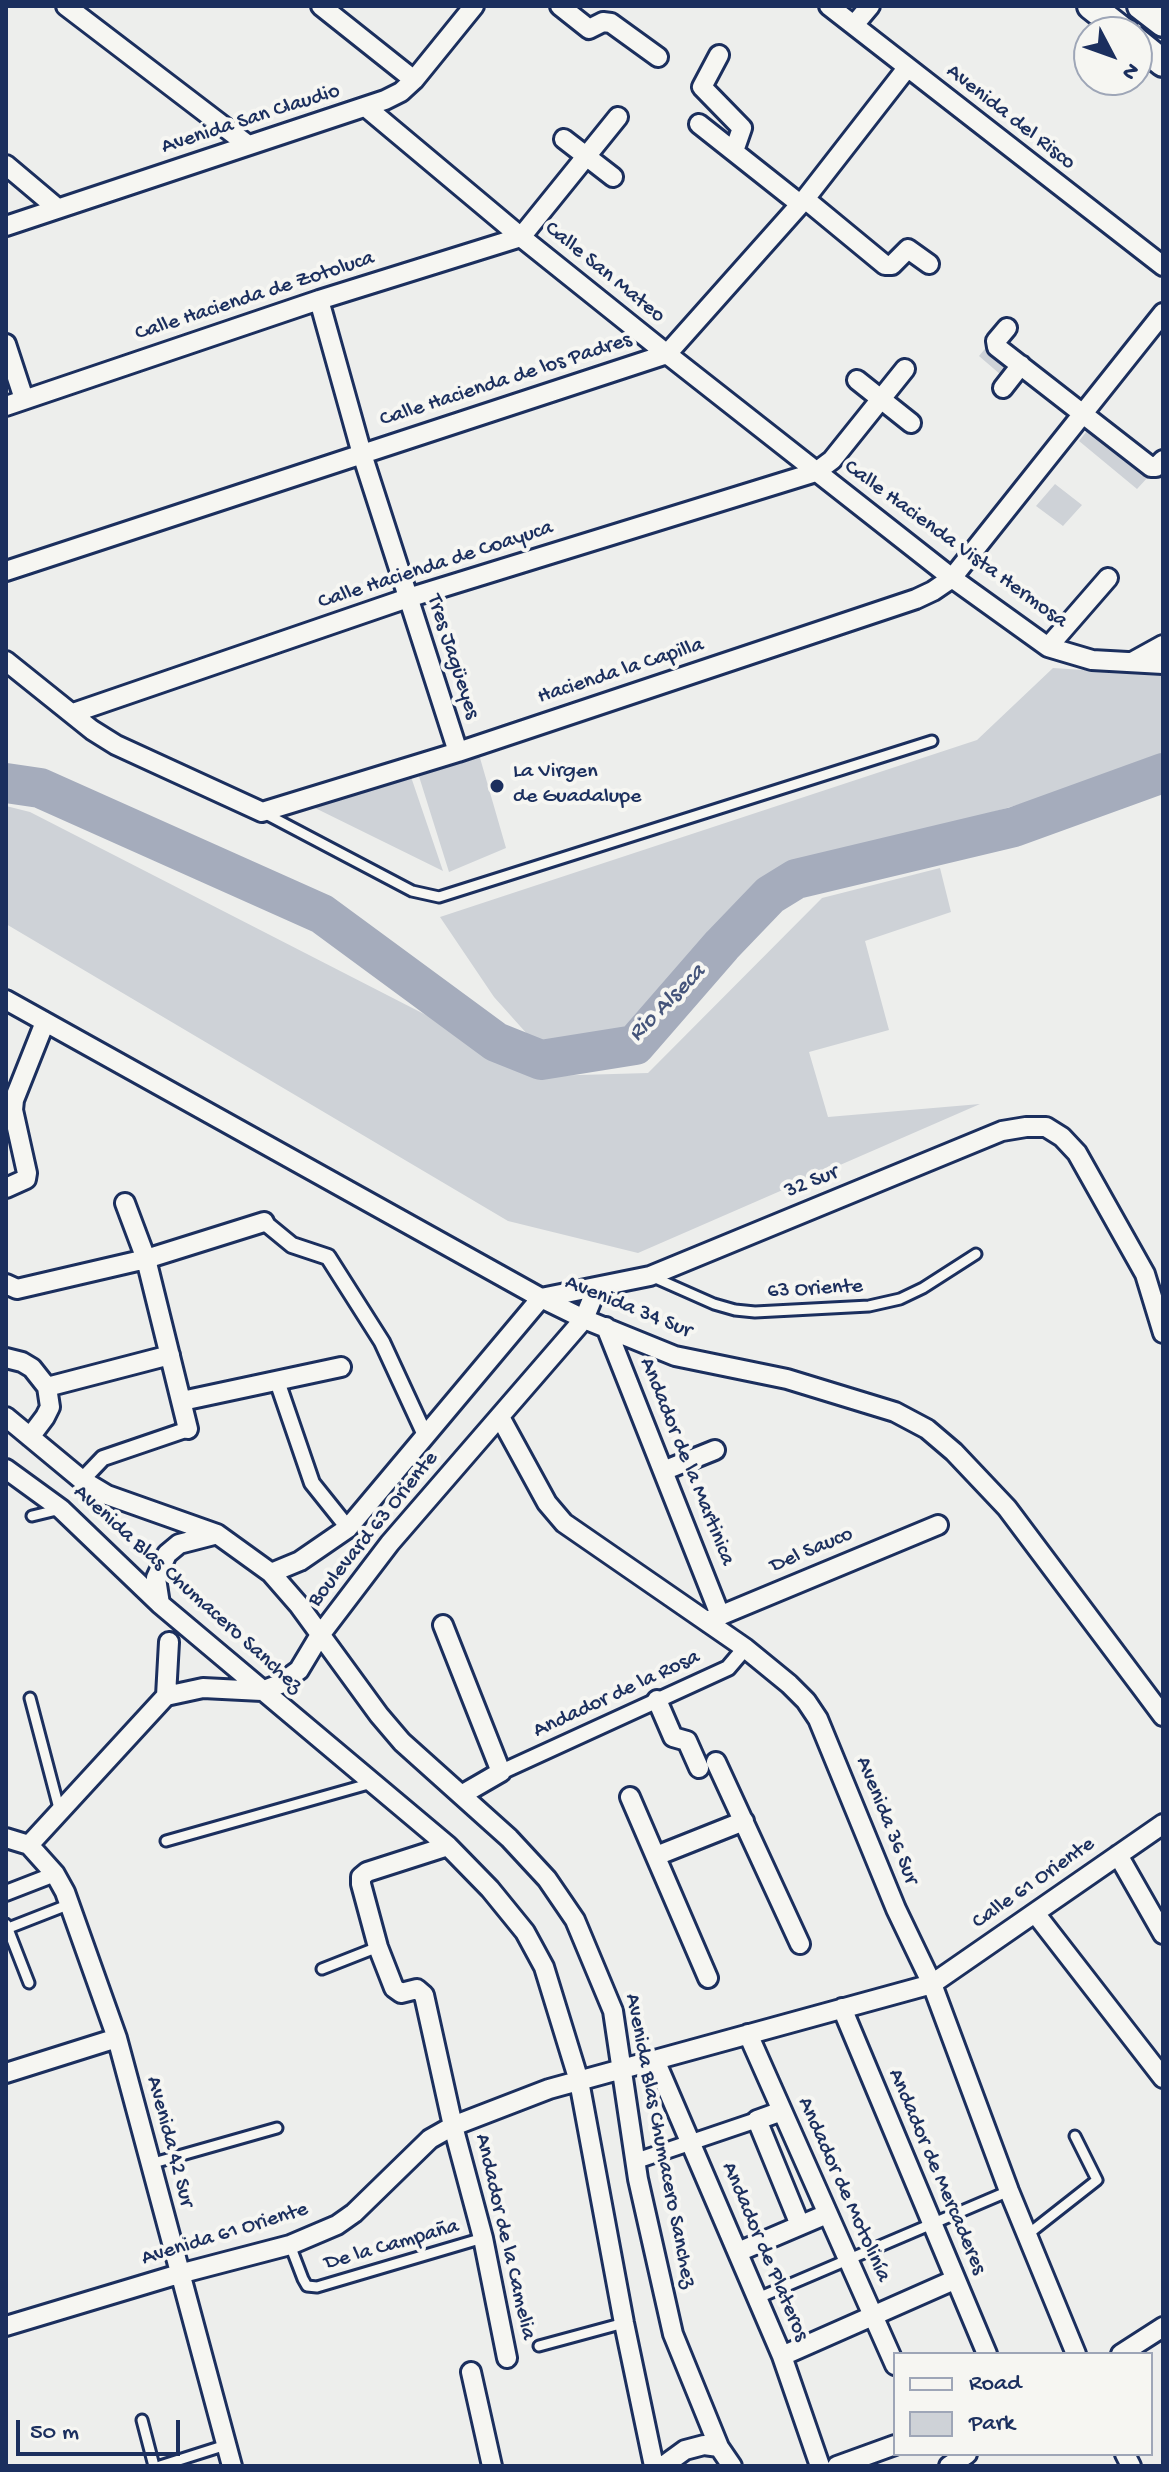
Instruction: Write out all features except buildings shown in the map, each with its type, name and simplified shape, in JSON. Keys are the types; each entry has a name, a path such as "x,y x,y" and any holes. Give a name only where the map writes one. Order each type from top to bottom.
{"main road":[{"path":"1141,6 1163,23"}],"street":[{"path":"66,6 248,145"},
{"path":"321,6 414,80"},
{"name":"Avenida San Claudio","path":"6,226 367,108 401,92 414,80 474,6"},
{"path":"560,6 589,29 603,22 611,23 658,57"},
{"name":"Avenida del Risco","path":"829,6 1163,266"},
{"path":"854,25 870,6"},
{"path":"719,55 702,87 742,128 734,151"},
{"name":"Calle Hacienda de los Padres","path":"6,571 667,354 803,202 907,68"},
{"name":"Calle San Mateo","path":"367,108 521,237 816,472"},
{"path":"521,237 618,117"},
{"path":"699,124 888,267 908,249 929,264"},
{"path":"564,139 613,177"},
{"path":"6,165 57,208"},
{"name":"Calle Hacienda de Zotoluca","path":"15,402 319,300 521,237"},
{"name":"Tres Jagüeyes","path":"319,300 362,454 458,752"},
{"name":"Hacienda la Capilla","path":"262,812 458,752 916,599 952,578 1163,313"},
{"path":"1007,328 996,345 1082,413 1158,464"},
{"path":"6,344 15,402"},
{"path":"1003,388 1021,365"},
{"path":"816,472 832,460 905,369"},
{"path":"857,380 911,423"},
{"name":"Calle Hacienda Vista Hermosa","path":"816,472 952,578 1048,647 1092,660 1163,664"},
{"name":"Calle Hacienda de Coayuca","path":"73,713 408,598 816,472"},
{"path":"1048,647 1108,578"},
{"path":"1133,662 1163,645"},
{"path":"6,661 92,730 116,745 262,812"},
{"name":"Avenida 34 Sur","path":"6,1000 584,1319 675,1356 787,1379 895,1412 927,1429 954,1452 1007,1508 1163,1716"},
{"path":"6,1188 26,1179 13,1110 14,1100 45,1022"},
{"name":"32 Sur","path":"541,1298 650,1276 1002,1131 1046,1127 1062,1137 1077,1153 1145,1274 1163,1333"},
{"path":"82,1480 103,1458 188,1429 146,1259 125,1203"},
{"path":"7,1285 17,1289 146,1259 264,1222 292,1245 328,1257 382,1342 425,1435"},
{"path":"584,1319 597,1287"},
{"name":"Boulevard 63 Oriente","path":"271,1573 300,1561 348,1528 541,1298"},
{"name":"Boulevard 63 Oriente","path":"262,1691 280,1684 299,1670 320,1635 390,1543 584,1319"},
{"name":"Andador de la Martinica","path":"606,1327 663,1471 713,1618"},
{"path":"47,1387 170,1355"},
{"path":"6,1358 32,1368 47,1387 50,1407 30,1437"},
{"path":"182,1401 341,1367"},
{"path":"277,1381 312,1483 348,1528"},
{"name":"Avenida Blas Chumacero Sanchez","path":"6,1417 82,1480 107,1495 217,1534 271,1573 402,1742 463,1794 547,1879 575,1920 613,2011 636,2161 673,2334 719,2447 732,2466"},
{"name":"Avenida 36 Sur","path":"500,1417 547,1503 564,1523 713,1618 789,1684 818,1719 896,1909 932,1984 1009,2191 1075,2352"},
{"path":"663,1471 715,1450"},
{"name":"Avenida Blas Chumacero Sanchez","path":"6,1469 61,1509 160,1604 448,1846 490,1889 525,1932 544,1967 579,2081 654,2466"},
{"name":"Del Sauco","path":"713,1618 938,1525"},
{"path":"160,1604 156,1578 167,1554 179,1544 217,1534"},
{"path":"443,1625 501,1772 463,1794"},
{"path":"166,1696 169,1642"},
{"name":"Andador de la Rosa","path":"501,1772 728,1668 745,1648"},
{"path":"6,1838 29,1845 166,1696 203,1688 262,1691"},
{"path":"657,1700 673,1737 687,1741 708,1765 744,1821 800,1944"},
{"path":"630,1797 708,1978"},
{"path":"656,1856 744,1821"},
{"name":"Calle 61 Oriente","path":"932,1984 1163,1824"},
{"name":"Avenida 42 Sur","path":"29,1845 55,1874 70,1904 117,2038 232,2466"},
{"path":"378,1947 361,1877 367,1872 448,1846"},
{"path":"1118,1855 1163,1934"},
{"path":"6,1893 55,1874"},
{"path":"1035,1913 1163,2078"},
{"name":"Andador de la Camelia","path":"378,1947 397,1992 417,1989 424,1995 453,2126 483,2238 507,2358"},
{"name":"Avenida 61 Oriente","path":"6,2326 179,2274 290,2245 337,2225 354,2213 430,2139 453,2126 549,2089 932,1984"},
{"name":"Andador de Mercaderes","path":"842,2008 986,2352"},
{"name":"Andador de Motolinía","path":"748,2034 893,2361"},
{"path":"6,2073 117,2038"},
{"name":"Andador de Plateros","path":"655,2060 782,2356 820,2466"},
{"path":"636,2161 782,2111"},
{"path":"757,2120 800,2225"},
{"path":"738,2252 827,2214"},
{"path":"782,2356 954,2280"},
{"path":"1124,2352 1162,2330"},
{"path":"471,2372 492,2466"},
{"path":"663,2466 685,2450 704,2445 719,2447"},
{"path":"837,2466 893,2446"},
{"path":"946,2466 964,2456"}],"lane":[{"path":"262,812 412,891 439,897 932,741"},
{"name":"63 Oriente","path":"650,1276 735,1310 755,1312 869,1306 900,1299 923,1288 976,1254"},
{"path":"32,1516 61,1509"},
{"path":"30,1698 60,1812"},
{"path":"166,1841 375,1782"},
{"path":"29,1983 6,1927 70,1904"},
{"path":"322,1969 378,1947"},
{"path":"150,2164 277,2128"},
{"path":"1027,2235 1097,2180 1075,2136"},
{"path":"758,2298 1009,2191"},
{"name":"De la Campaña","path":"290,2245 307,2286 317,2287 483,2238"},
{"path":"539,2346 624,2323"},
{"path":"142,2420 157,2466 226,2445"}],"green space":[{"path":"989,344 1020,368 1008,381 979,356"},
{"path":"1090,427 1149,476 1137,489 1079,441"},
{"path":"1055,484 1082,505 1063,526 1036,506"},
{"path":"1053,668 1163,675 1163,763 788,871 620,1037 537,1045 494,997 440,917 977,740"},
{"path":"478,751 506,848 449,872 417,770"},
{"path":"409,771 443,871 311,806"},
{"path":"6,806 30,812 545,1076 648,1073 822,898 940,868 951,912 865,941 889,1030 809,1052 828,1117 980,1104 638,1253 508,1221 6,924"}],"waterway":[{"name":"Rio Alseca","path":"6,783 40,788 322,914 496,1042 541,1060 635,1045 770,895 796,879 1014,827 1163,773"}],"place":[{"name":"La Virgen de Guadalupe","path":"497,786"}]}
